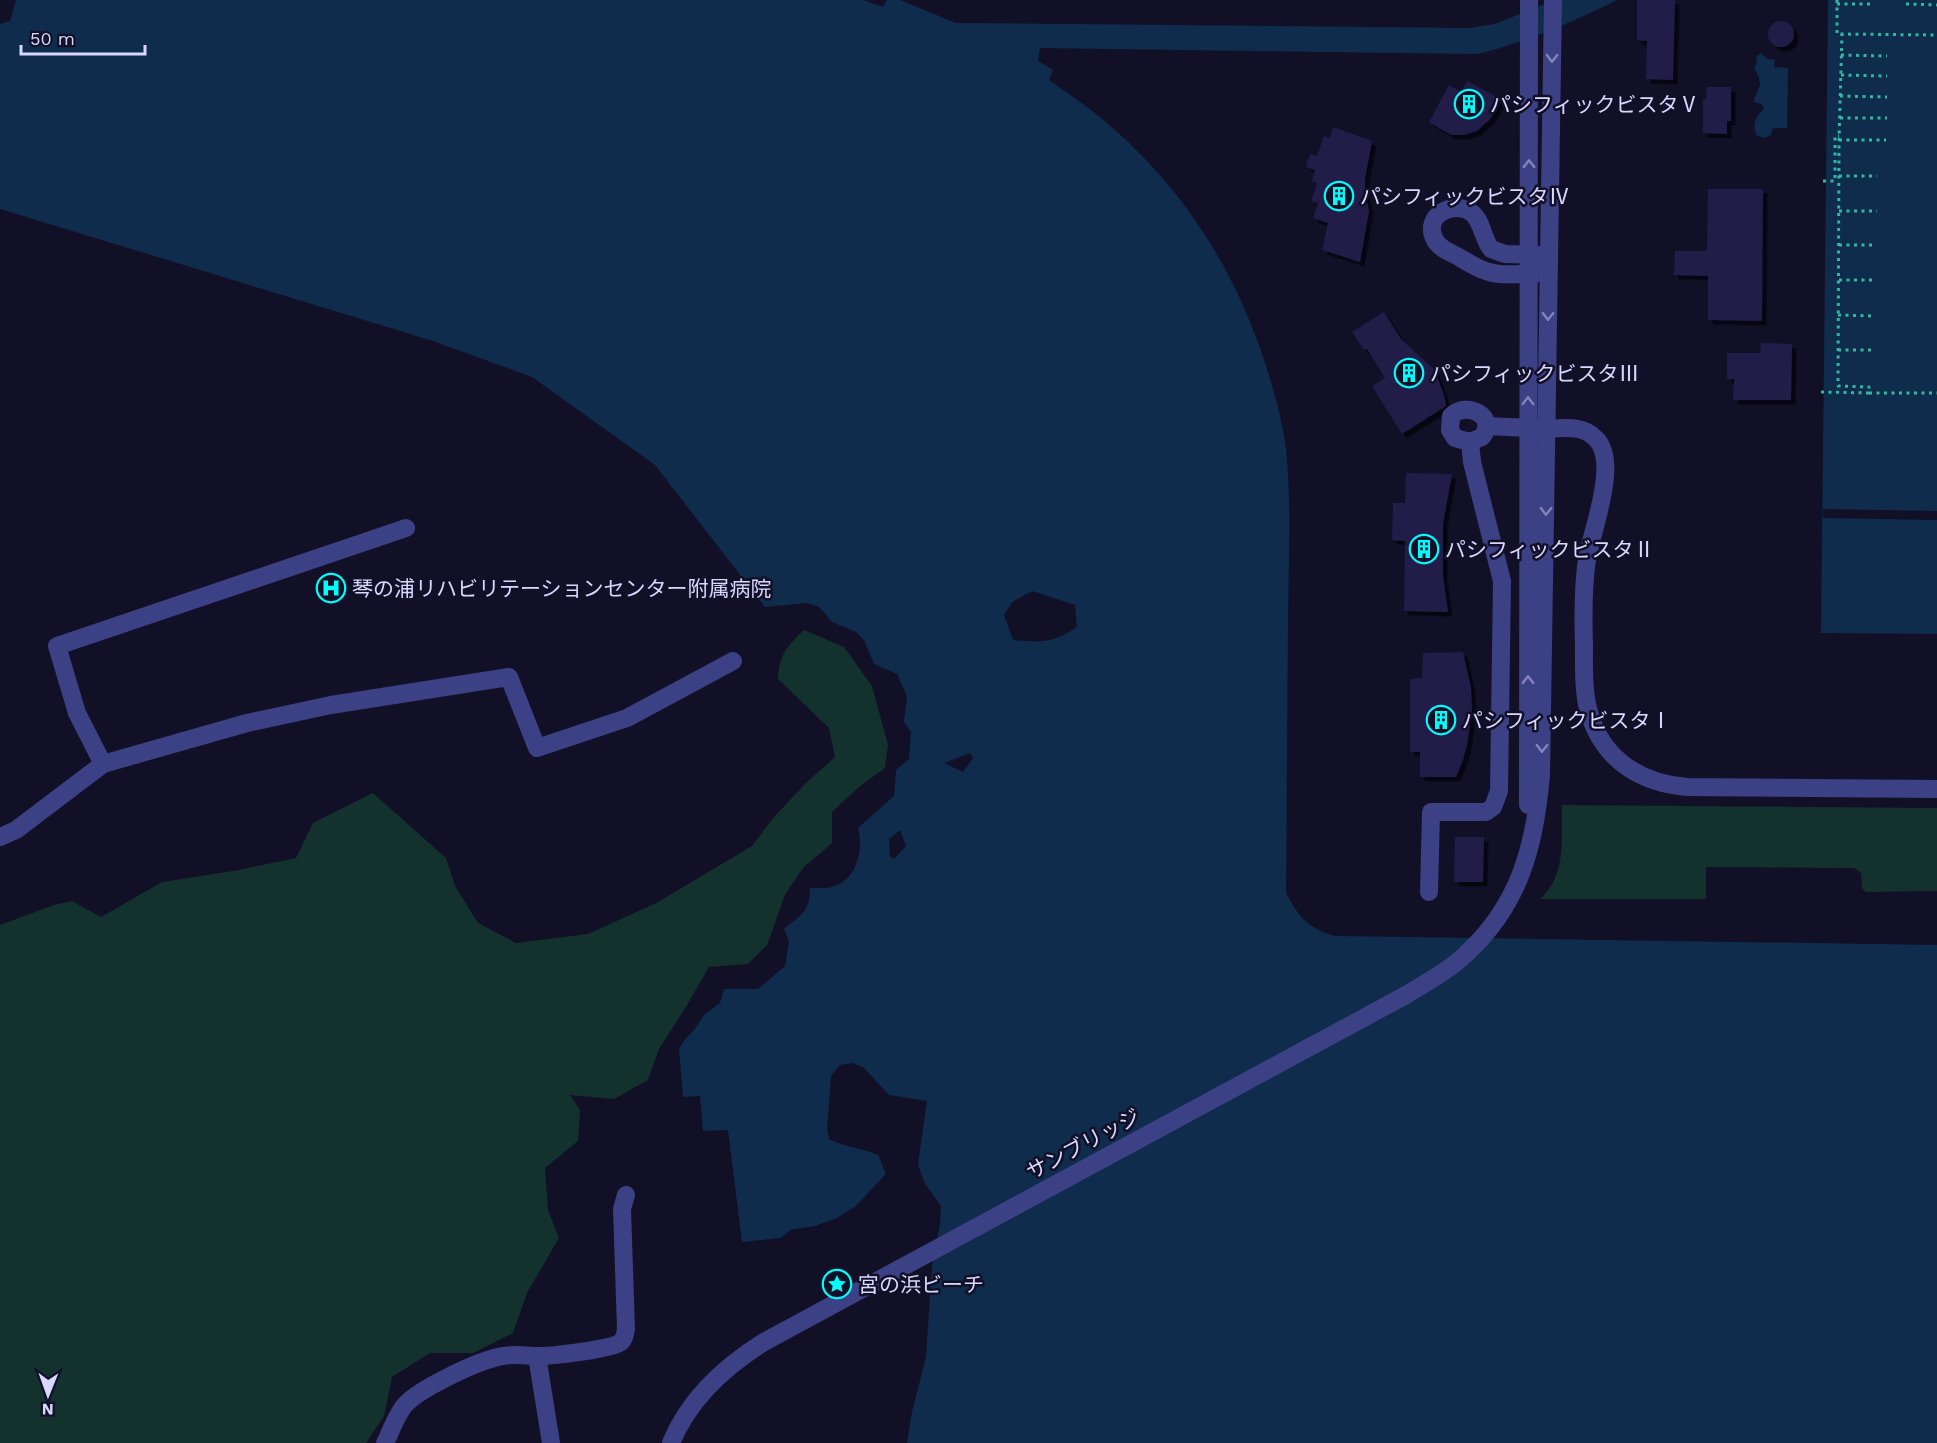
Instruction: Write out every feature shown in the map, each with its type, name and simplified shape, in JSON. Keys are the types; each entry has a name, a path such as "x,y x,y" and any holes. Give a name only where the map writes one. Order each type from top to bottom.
{"street":[{"path":"1518,884 1528,830 1529,0"},
{"path":"1518,884 1533,840 1541,775 1553,0"},
{"path":"1528,264 1491,249 1475,216 1463,208 1446,209 1434,219 1432,233 1438,245 1490,272 1528,264 1549,264"},
{"path":"1464,409 1476,411 1483,417 1487,426 1482,437 1470,442 1459,440 1452,434 1450,420 1454,413 1464,409"},
{"path":"1487,426 1580,429 1594,437 1604,450 1604,485 1584,583 1585,685 1587,704 1594,725 1606,747 1625,765 1638,775 1669,786 1937,789"},
{"path":"1429,892 1431,812 1486,812 1492,807 1499,791 1502,581 1472,462 1470,442"},
{"path":"103,764 77,713 57,646 406,528"},
{"path":"0,837 16,830 103,764 247,723 310,710 510,677 537,748 627,718 733,661"},
{"name":"サンブリッジ","path":"670,1443 676,1429 691,1407 725,1369 741,1356 1406,995 1466,955 1488,931 1518,884"},
{"path":"385,1443 404,1406 420,1392 472,1367 498,1357 518,1354 537,1356 615,1345 625,1337 622,1204 626,1195"},
{"path":"537,1356 551,1443"}],"path":[{"path":"1870,4 1837,2 1837,34 1937,35"},
{"path":"1906,4 1937,5"},
{"path":"1842,34 1839,118 1838,386 1869,387 1869,393"},
{"path":"1841,55 1887,56"},
{"path":"1841,75 1887,76"},
{"path":"1840,96 1887,97"},
{"path":"1839,118 1887,118"},
{"path":"1823,181 1835,181 1836,136 1886,140"},
{"path":"1839,176 1877,176"},
{"path":"1839,211 1877,211"},
{"path":"1838,245 1876,245"},
{"path":"1838,280 1876,280"},
{"path":"1838,315 1875,316"},
{"path":"1838,350 1875,350"},
{"path":"1821,392 1937,393"}],"green space":[{"path":"804,630 844,647 872,686 888,745 885,768 860,786 832,812 832,843 803,868 785,895 767,945 748,964 709,967 659,1049 648,1080 614,1099 570,1095 580,1110 578,1141 545,1168 548,1210 559,1238 527,1293 513,1333 473,1353 430,1353 392,1377 384,1416 366,1443 0,1443 0,925 54,905 72,901 101,917 162,882 296,858 313,823 373,793 446,858 455,886 478,923 516,943 588,934 658,902 752,846 774,817 835,757 829,728 778,679 782,657"},
{"path":"1562,805 1937,808 1937,891 1866,892 1862,888 1861,873 1854,868 1706,867 1706,899 1540,899 1555,879 1559,867 1562,843"}],"water":[{"path":"16,0 863,0 883,7 887,0 900,0 956,23 1469,28 1495,24 1555,0 1617,0 1548,31 1477,54 1040,48 1038,61 1053,70 1049,80 1094,112 1128,142 1177,196 1199,225 1218,256 1235,288 1263,357 1280,414 1286,449 1289,493 1286,893 1296,910 1311,926 1335,936 1937,945 1937,1443 907,1443 912,1412 926,1357 932,1265 940,1224 941,1206 924,1182 918,1164 927,1101 889,1095 863,1067 852,1063 840,1065 831,1076 827,1129 829,1139 878,1155 886,1174 855,1207 837,1218 816,1226 791,1230 781,1238 742,1242 728,1130 703,1131 700,1096 683,1097 679,1049 704,1015 720,1003 724,989 758,989 785,966 789,941 784,929 807,908 810,888 835,886 849,877 854,870 860,845 858,828 894,796 896,770 909,759 911,732 904,722 907,696 897,674 874,664 864,640 856,632 832,622 819,607 807,603 765,607 655,465 532,377 433,341 0,209 0,24 10,21","holes":["1032,591 1075,605 1077,627 1046,641 1013,640 1004,615 1012,602","970,753 973,758 963,772 944,763","900,830 906,846 894,859 890,856 889,839"]},
{"path":"1828,0 1937,0 1937,634 1821,633"},
{"path":"1761,53 1768,59 1775,60 1774,67 1788,68 1787,128 1773,128 1771,135 1764,138 1757,136 1754,128 1757,118 1764,109 1762,104 1754,102 1760,85 1754,67 1757,63 1756,57"}],"pier":[{"path":"1823,509 1937,511 1937,520 1823,518"},
{"path":"888,1171 888,1175 874,1193 857,1209 838,1221 817,1229 792,1233 781,1241 742,1245 742,1243 781,1238 791,1230 816,1226 837,1218 855,1207"}],"building":[{"path":"1637,0 1675,0 1673,80 1646,79 1647,41 1637,40"},
{"path":"1781,21 1790,25 1794,34 1790,43 1781,47 1772,43 1768,34 1772,25"},
{"name":"パシフィックビスタⅤ","path":"1467,81 1501,99 1491,118 1477,131 1465,135 1451,135 1429,122 1449,85 1461,92"},
{"path":"1707,87 1731,87 1731,121 1727,121 1727,134 1703,133 1703,99 1706,99"},
{"name":"パシフィックビスタⅣ","path":"1333,127 1372,141 1365,179 1369,211 1360,262 1322,250 1328,223 1313,218 1318,203 1311,201 1317,183 1312,181 1315,170 1306,167 1310,154 1317,156 1324,136 1330,138"},
{"path":"1708,189 1763,189 1762,321 1708,320 1708,276 1674,275 1675,251 1707,251"},
{"name":"パシフィックビスタⅢ","path":"1384,312 1401,339 1434,369 1446,406 1402,434 1372,386 1385,378 1367,349 1364,350 1352,332"},
{"path":"1761,343 1792,344 1791,400 1733,400 1734,379 1727,379 1727,353 1760,353"},
{"name":"パシフィックビスタⅡ","path":"1406,473 1452,474 1443,524 1443,576 1448,612 1404,611 1405,541 1392,540 1393,503 1405,503"},
{"name":"パシフィックビスタⅠ","path":"1463,652 1471,688 1472,710 1463,760 1456,777 1420,777 1420,752 1410,752 1410,679 1422,678 1423,653"},
{"path":"1455,837 1484,837 1483,882 1454,882"}],"place":[{"name":"パシフィックビスタⅤ","path":"1469,104"},
{"name":"パシフィックビスタⅣ","path":"1339,196"},
{"name":"パシフィックビスタⅢ","path":"1409,373"},
{"name":"パシフィックビスタⅡ","path":"1424,549"},
{"name":"琴の浦リハビリテーションセンター附属病院","path":"331,588"},
{"name":"パシフィックビスタⅠ","path":"1441,720"},
{"name":"宮の浜ビーチ","path":"837,1284"}]}
